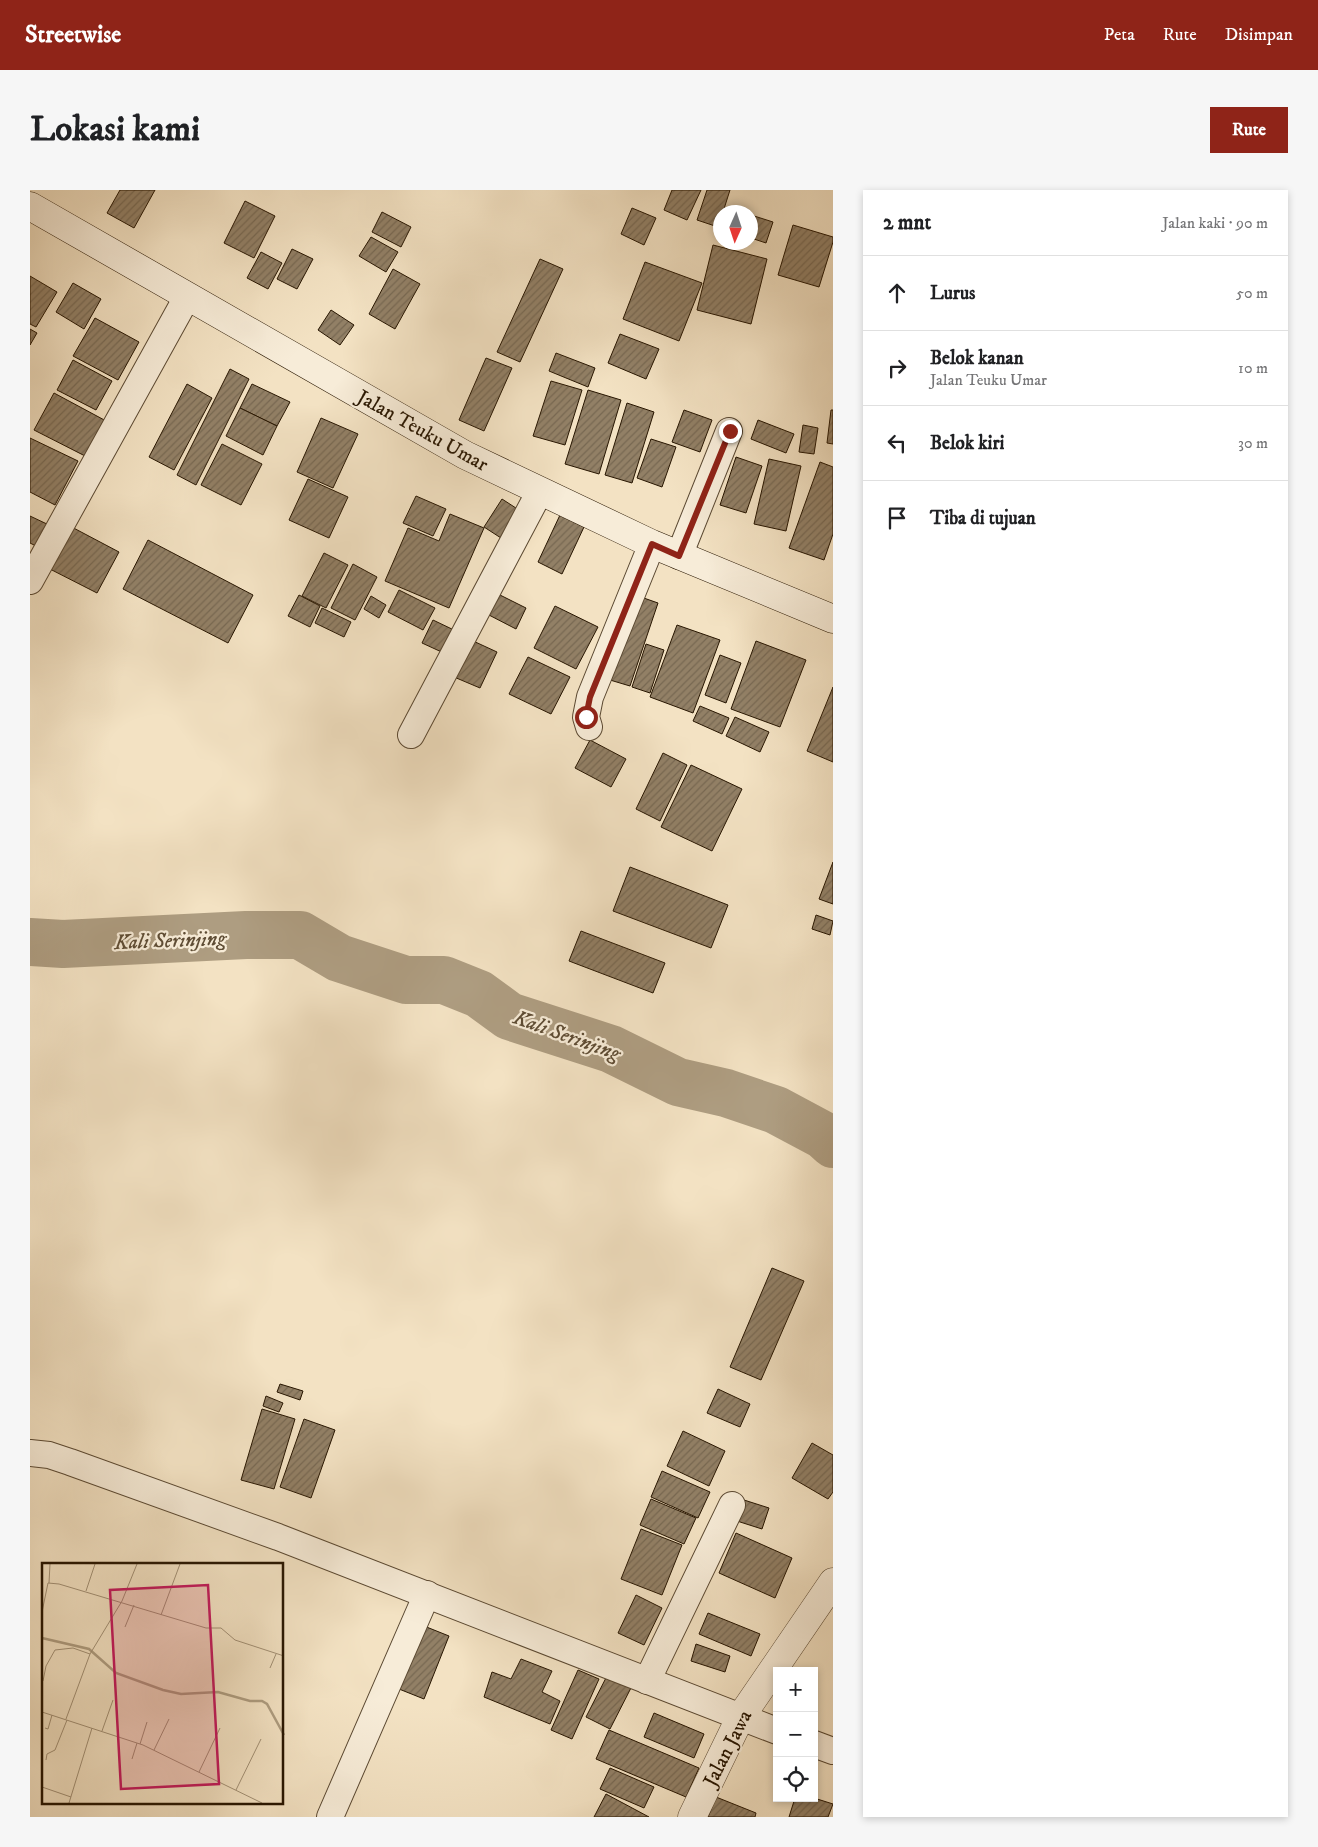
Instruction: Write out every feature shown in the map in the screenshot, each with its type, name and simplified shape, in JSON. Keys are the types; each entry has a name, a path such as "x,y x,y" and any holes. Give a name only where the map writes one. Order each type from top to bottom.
{"main road":[{"name":"Jalan Teuku Umar","path":"30,206 465,455 652,544 833,619"},
{"name":"Jalan Jawa","path":"692,1817 740,1718 833,1582"}],"street":[{"path":"30,581 187,297"},
{"path":"679,556 730,431"},
{"path":"410,736 540,491"},
{"path":"589,727 586,717 590,697 652,544"},
{"path":"30,1453 49,1455 70,1462 278,1537 773,1730"},
{"path":"647,1681 732,1505"},
{"path":"330,1817 427,1594"},
{"path":"818,1745 833,1751"}],"building":[{"path":"120,190 155,190 134,228 107,213"},
{"path":"672,190 701,190 687,220 664,210"},
{"path":"707,190 730,190 725,205 713,205 713,225 697,220"},
{"path":"245,201 275,216 254,258 224,243"},
{"path":"632,208 656,218 644,245 621,234"},
{"path":"382,212 411,227 401,247 372,232"},
{"path":"758,217 773,222 766,243 758,240"},
{"path":"793,225 833,237 819,287 778,275"},
{"path":"371,237 398,252 386,272 359,256"},
{"path":"713,245 713,250 732,250 767,259 751,324 697,310"},
{"path":"292,249 313,259 297,289 277,279"},
{"path":"261,252 282,263 268,289 247,278"},
{"path":"540,259 563,269 520,362 497,352"},
{"path":"645,262 702,283 679,341 623,319"},
{"path":"393,269 420,284 395,329 369,314"},
{"path":"30,276 57,292 36,327 30,324"},
{"path":"73,283 101,299 84,329 56,312"},
{"path":"331,310 354,325 340,345 318,330"},
{"path":"95,318 139,342 118,380 73,356"},
{"path":"30,329 37,333 30,345"},
{"path":"620,334 659,349 646,379 608,363"},
{"path":"556,353 595,368 588,387 549,371"},
{"path":"486,358 512,368 484,431 459,420"},
{"path":"73,360 112,381 96,410 57,390"},
{"path":"230,369 249,379 196,485 177,475"},
{"path":"551,381 582,390 565,445 533,436"},
{"path":"187,384 212,398 174,470 149,457"},
{"path":"252,384 290,402 277,426 240,408"},
{"path":"588,390 621,400 599,474 565,464"},
{"path":"54,393 108,422 89,458 34,430"},
{"path":"627,403 654,412 632,483 605,475"},
{"path":"240,408 277,426 263,455 226,436"},
{"path":"684,410 712,420 700,452 672,442"},
{"path":"831,410 833,410 833,444 827,443"},
{"path":"321,418 358,434 333,488 297,472"},
{"path":"758,420 794,434 786,453 751,439"},
{"path":"803,425 818,428 814,454 799,452"},
{"path":"30,438 78,461 55,505 30,492"},
{"path":"651,439 676,447 662,487 637,478"},
{"path":"222,444 262,464 241,505 201,485"},
{"path":"736,457 762,466 746,513 720,505"},
{"path":"769,459 801,466 786,531 754,524"},
{"path":"820,462 833,467 833,534 824,560 789,548"},
{"path":"308,479 348,497 329,538 289,520"},
{"path":"416,496 446,509 433,536 403,523"},
{"path":"502,499 519,510 501,538 484,527"},
{"path":"450,514 484,528 449,608 385,581 408,528 439,541"},
{"path":"560,515 584,527 562,574 538,562"},
{"path":"30,516 49,525 38,547 30,543"},
{"path":"66,524 119,552 97,593 44,566"},
{"path":"148,540 253,595 228,643 123,589"},
{"path":"324,553 348,565 326,608 302,596"},
{"path":"353,564 377,577 355,620 331,608"},
{"path":"399,590 435,608 423,630 388,612"},
{"path":"498,594 526,608 516,629 487,614"},
{"path":"299,595 320,606 310,627 288,616"},
{"path":"371,596 386,605 379,618 364,609"},
{"path":"638,596 658,603 630,686 610,680"},
{"path":"555,606 598,627 576,669 534,648"},
{"path":"322,608 351,622 344,637 315,623"},
{"path":"433,620 456,631 446,654 422,643"},
{"path":"677,625 720,640 693,713 650,697"},
{"path":"471,640 497,652 480,688 454,677"},
{"path":"756,641 806,660 780,727 731,709"},
{"path":"646,644 664,650 650,693 632,687"},
{"path":"720,655 741,663 726,703 705,695"},
{"path":"528,657 570,677 551,714 509,694"},
{"path":"833,687 833,762 807,751"},
{"path":"700,706 729,718 722,734 693,721"},
{"path":"735,717 769,732 760,752 726,736"},
{"path":"590,740 626,759 611,787 575,768"},
{"path":"663,753 687,765 660,821 636,809"},
{"path":"691,765 742,789 712,851 661,827"},
{"path":"833,862 833,904 819,899"},
{"path":"630,867 728,905 711,948 613,911"},
{"path":"816,915 833,921 830,935 812,929"},
{"path":"581,931 665,963 653,993 569,961"},
{"path":"772,1268 804,1281 761,1380 730,1367"},
{"path":"280,1384 303,1391 300,1400 277,1392"},
{"path":"718,1389 750,1404 740,1427 707,1413"},
{"path":"266,1396 283,1403 279,1412 263,1406"},
{"path":"262,1409 295,1419 274,1489 241,1480"},
{"path":"304,1419 335,1430 311,1498 280,1487"},
{"path":"683,1431 725,1451 709,1486 667,1466"},
{"path":"812,1443 833,1455 833,1492 828,1499 792,1478"},
{"path":"662,1471 710,1492 698,1518 651,1497"},
{"path":"651,1499 696,1518 684,1544 640,1525"},
{"path":"744,1500 769,1508 762,1529 737,1521"},
{"path":"641,1529 682,1545 662,1595 621,1579"},
{"path":"736,1533 792,1558 775,1598 719,1573"},
{"path":"636,1595 662,1608 644,1645 618,1633"},
{"path":"708,1613 760,1634 751,1656 699,1634"},
{"path":"419,1624 449,1636 424,1699 394,1687"},
{"path":"696,1644 730,1656 725,1672 691,1661"},
{"path":"521,1659 552,1671 542,1692 560,1701 550,1724 484,1697 492,1672 511,1679"},
{"path":"578,1670 599,1679 572,1739 551,1730"},
{"path":"610,1670 634,1682 610,1729 586,1717"},
{"path":"654,1713 704,1734 694,1758 644,1737"},
{"path":"609,1730 699,1768 686,1797 596,1759"},
{"path":"610,1768 654,1787 644,1808 600,1789"},
{"path":"606,1794 649,1817 594,1817"},
{"path":"716,1797 756,1813 755,1817 708,1817"},
{"path":"818,1799 833,1804 828,1817 789,1817 794,1802 818,1802"}],"waterway":[{"name":"Kali Serinjing","path":"30,942 63,944 246,935 300,935 339,958 406,980 444,980 479,994 509,1016 611,1049 678,1082 726,1093 776,1110 823,1135 833,1144"}],"route":[{"path":"586,717 590,697 652,544 679,556 730,431"}]}
